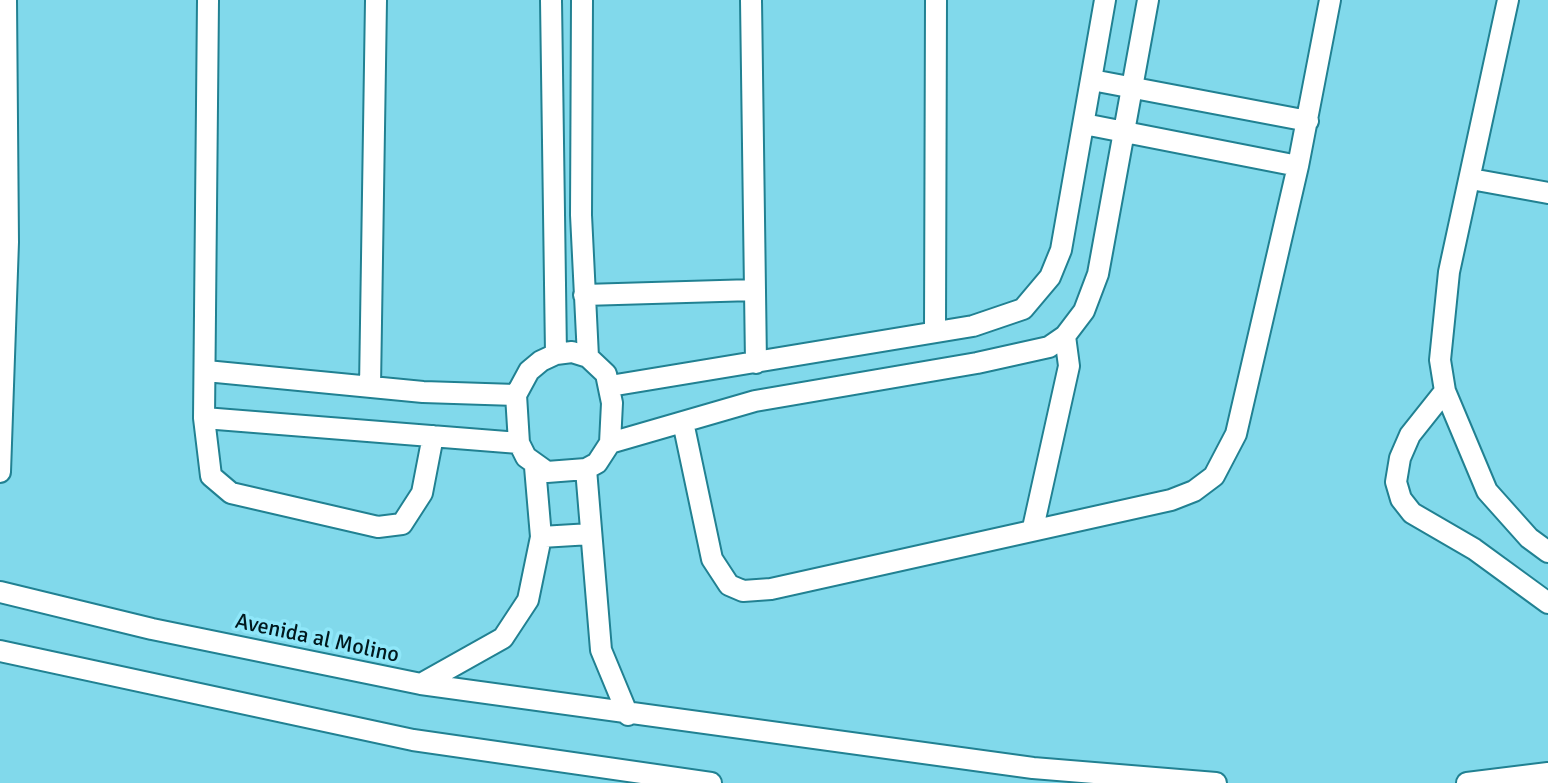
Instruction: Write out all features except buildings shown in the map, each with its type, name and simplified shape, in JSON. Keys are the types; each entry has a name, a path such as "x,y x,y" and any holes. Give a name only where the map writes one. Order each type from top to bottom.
{"street":[{"path":"0,472 6,0"},
{"path":"208,0 204,418 211,476 231,493 378,527 402,524 422,493 433,436"},
{"path":"370,387 376,0"},
{"path":"551,0 556,354"},
{"path":"582,0 584,295 588,357"},
{"path":"751,0 756,363"},
{"path":"935,330 936,0"},
{"path":"610,386 973,326 1023,309 1050,277 1061,250 1105,0"},
{"path":"610,443 755,401 977,363 1049,347 1065,336 1084,311 1098,274 1148,0"},
{"path":"683,422 712,559 729,585 743,591 771,589 1033,528 1171,500 1194,491 1214,476 1236,434 1308,121 1330,0"},
{"path":"1508,0 1442,320 1440,360 1445,391 1487,491 1529,538 1548,552"},
{"path":"1092,80 1308,121"},
{"path":"1084,124 1298,166"},
{"path":"1471,179 1548,193"},
{"path":"584,295 754,290"},
{"path":"973,326 977,363"},
{"path":"1033,528 1069,366 1065,336"},
{"path":"421,684 503,638 528,600 541,537 535,467 519,443 516,395 529,371 556,354 572,352 588,357 598,365 610,386 610,443 597,463 586,469 561,473 535,467"},
{"path":"206,371 370,387 516,395"},
{"path":"1445,391 1410,435 1400,458 1396,482 1401,499 1412,513 1474,549 1548,603"},
{"path":"204,418 519,443"},
{"path":"586,469 601,650 628,715"},
{"path":"541,537 591,534"},
{"name":"Avenida al Molino","path":"0,592 152,629 421,684 628,715 1033,768 1216,783"},
{"path":"0,651 413,740 711,783"},
{"path":"1467,783 1548,773"}]}
